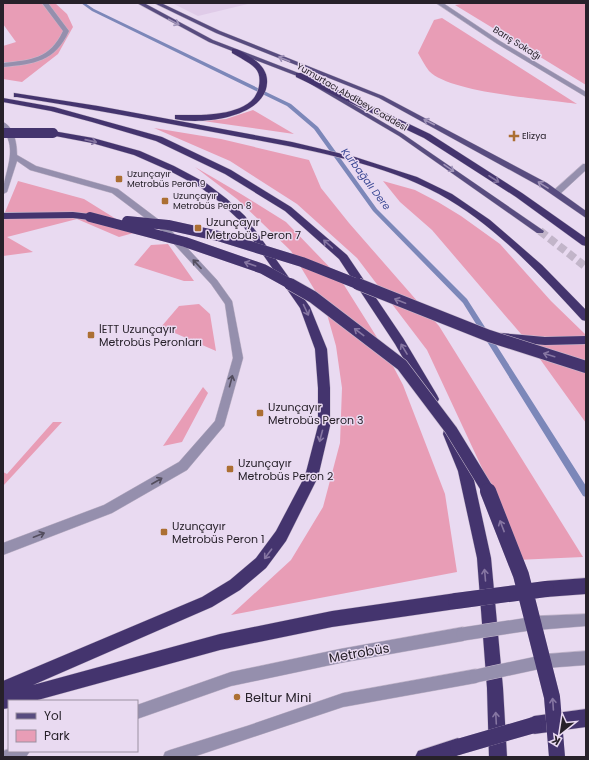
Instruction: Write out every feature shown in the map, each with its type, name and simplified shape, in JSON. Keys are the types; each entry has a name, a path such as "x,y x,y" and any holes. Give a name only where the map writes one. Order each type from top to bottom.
{"highway":[{"path":"142,116 209,117 227,115 248,107 256,101 262,93 264,83 260,69 235,51"},
{"path":"299,75 427,136 519,195 586,243"},
{"path":"3,93 142,116 293,145 361,161 415,179 448,196 485,222 520,251 586,317"},
{"path":"3,100 51,109 95,120 159,139 228,172 288,209 342,257 399,341 432,398 465,471 484,558 495,688 498,757"},
{"path":"3,133 53,133 93,141 137,153 171,168 203,185 242,218 305,307 321,349 324,388 324,426 310,477 282,536 261,563 235,585 207,602 3,688"},
{"path":"3,216 73,215 168,225 218,236 302,262 489,336 586,367"},
{"path":"90,217 186,242 263,269 313,297 402,365 451,430 486,486 521,575 552,697 556,757"},
{"path":"489,336 546,341 586,340"},
{"path":"3,701 220,642 332,619 546,589 585,586"},
{"path":"424,757 534,726 586,718"}],"main road":[{"name":"Yumurtacı Abdibey Caddesi","path":"140,3 211,41 299,75 401,135 540,232"},
{"path":"156,3 218,32 382,97 531,178 556,193 586,215"}],"street":[{"path":"3,65 39,59 54,53 63,40 66,31 45,3"},
{"name":"Barış Sokağı","path":"439,3 498,42 586,96"},
{"path":"3,124 10,131 14,143 11,171 3,192"},
{"path":"3,549 108,509 182,466 220,423 238,358 229,303 214,282 164,228 115,192 33,168 13,154"},
{"path":"556,193 586,166"},
{"name":"Metrobüs","path":"138,712 231,679 340,656 463,634 536,624 586,620"},
{"path":"170,757 248,733 343,700 476,676 546,661 586,658"},
{"path":"6,757 20,752"}],"shaded area":[{"path":"172,3 252,3 198,16"}],"green space":[{"path":"3,3 55,3 67,14 73,27 58,54 22,82 3,79 3,64 17,65 3,62 3,46 16,42 3,24"},
{"path":"467,3 586,3 586,85 455,5"},
{"path":"442,18 577,104 477,90 440,79 429,71 418,53 434,20"},
{"path":"253,110 294,134 203,121 226,119"},
{"path":"154,128 221,139 309,160 321,188 349,223 439,326 583,557 516,560 482,468 427,350 357,258 297,204 230,161"},
{"path":"195,167 286,222 339,277 383,347 403,385 445,494 457,572 231,615 291,560 323,507 340,443 342,388 336,346 325,307 291,251 237,199"},
{"path":"18,181 84,199 137,232 119,237 77,219 7,237 33,252 3,256 3,217"},
{"path":"383,181 415,190 438,202 461,216 500,244 551,301 586,335 586,423 527,341 432,230 400,202"},
{"path":"168,244 194,281 184,281 134,265 151,245"},
{"path":"199,304 210,314 216,351 161,327 179,306"},
{"path":"203,387 208,393 182,442 163,446"},
{"path":"53,422 62,422 3,486 3,472 7,474"}],"waterway":[{"name":"Kurbağalı Dere","path":"83,3 93,10 289,105 316,128 375,210 465,301 586,493"}],"tunnel":[{"path":"540,231 586,267"}],"place":[{"name":"Elizya","path":"514,136"},
{"name":"Uzunçayır Metrobüs Peron 9","path":"119,179"},
{"name":"Uzunçayır Metrobüs Peron 8","path":"165,201"},
{"name":"Uzunçayır Metrobüs Peron 7","path":"198,228"},
{"name":"İETT Uzunçayır Metrobüs Peronları","path":"91,335"},
{"name":"Uzunçayır Metrobüs Peron 3","path":"260,413"},
{"name":"Uzunçayır Metrobüs Peron 2","path":"230,469"},
{"name":"Uzunçayır Metrobüs Peron 1","path":"164,532"},
{"name":"Beltur Mini","path":"237,697"}]}
